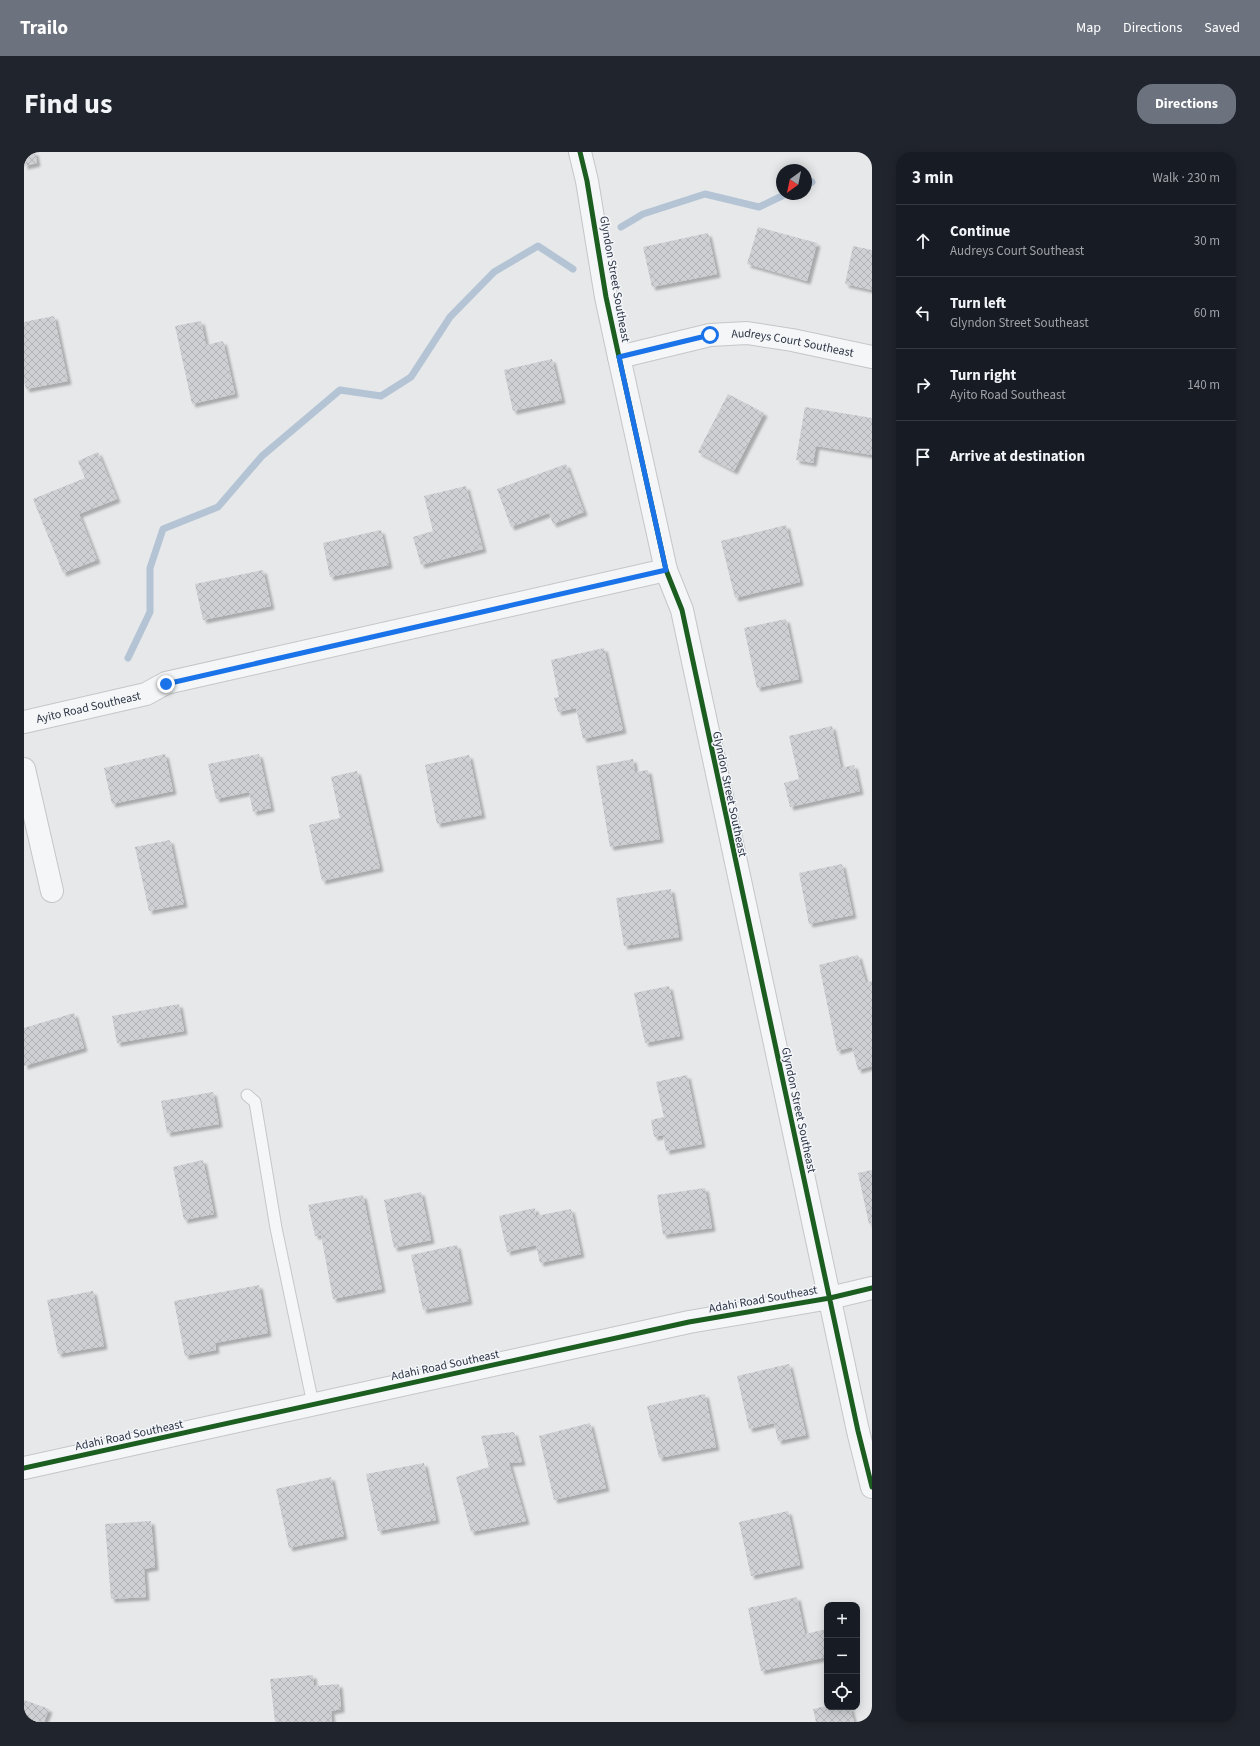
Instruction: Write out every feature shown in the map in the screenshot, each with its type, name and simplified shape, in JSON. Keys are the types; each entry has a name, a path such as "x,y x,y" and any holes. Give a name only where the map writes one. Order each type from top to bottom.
{"street":[{"name":"Glyndon Street Southeast","path":"580,152 587,181 606,297 619,357 666,570 682,610 704,712 706,731 858,1431 872,1487"},
{"name":"Audreys Court Southeast","path":"619,357 710,335 747,333 792,340 872,357"},
{"name":"Ayito Road Southeast","path":"25,718 146,694 166,684 666,570"},
{"path":"24,769 52,891"},
{"name":"Adahi Road Southeast","path":"24,1468 689,1322 830,1298 872,1288"}],"lane":[{"path":"247,1095 255,1102 276,1228 313,1404"}],"building":[{"path":"24,152 35,152 37,163 24,166"},
{"path":"758,227 817,243 807,281 747,264"},
{"path":"708,233 717,274 652,287 643,247"},
{"path":"853,246 872,250 872,290 845,284"},
{"path":"54,316 68,381 26,389 24,381 24,322"},
{"path":"201,321 206,345 223,341 235,394 192,404 175,326"},
{"path":"552,359 562,400 513,411 504,370"},
{"path":"728,394 764,413 734,471 698,452"},
{"path":"805,407 872,418 872,455 816,446 813,463 796,460"},
{"path":"98,452 117,499 79,514 97,560 63,573 33,499 85,478 78,461"},
{"path":"566,464 584,512 553,524 549,513 511,527 497,489"},
{"path":"466,486 483,549 421,565 413,537 433,531 424,496"},
{"path":"786,525 800,582 735,598 721,541"},
{"path":"381,530 389,565 330,577 323,543"},
{"path":"263,570 271,606 203,620 195,584"},
{"path":"786,619 799,679 757,688 744,628"},
{"path":"604,648 623,730 583,739 576,708 558,712 554,698 559,697 551,660"},
{"path":"832,726 841,768 854,765 860,791 790,807 784,783 799,779 789,736"},
{"path":"165,754 173,791 112,804 104,768"},
{"path":"259,754 271,808 253,812 249,792 216,799 208,764"},
{"path":"469,755 482,815 437,824 425,765"},
{"path":"633,759 635,772 648,770 660,839 610,847 596,766"},
{"path":"357,771 380,868 322,881 309,825 340,818 331,777"},
{"path":"170,840 184,904 149,911 135,847"},
{"path":"842,864 853,915 809,924 799,873"},
{"path":"671,889 679,937 624,946 616,898"},
{"path":"858,955 866,983 872,981 872,1066 858,1070 852,1047 837,1051 819,965"},
{"path":"669,986 680,1036 645,1043 634,993"},
{"path":"179,1004 184,1031 117,1043 112,1016"},
{"path":"74,1013 84,1048 24,1066 24,1028"},
{"path":"687,1075 702,1144 666,1151 663,1135 654,1137 651,1120 664,1117 656,1082"},
{"path":"213,1092 219,1124 167,1133 161,1101"},
{"path":"203,1160 214,1214 184,1220 173,1167"},
{"path":"872,1170 872,1223 869,1224 858,1173"},
{"path":"705,1188 712,1228 663,1235 657,1195"},
{"path":"421,1192 431,1240 394,1248 384,1200"},
{"path":"363,1195 382,1289 333,1299 321,1235 315,1236 308,1205"},
{"path":"535,1208 536,1216 571,1209 581,1254 540,1263 536,1245 507,1252 499,1216"},
{"path":"457,1245 469,1301 423,1310 411,1255"},
{"path":"259,1285 268,1333 215,1343 216,1350 185,1356 174,1301"},
{"path":"93,1291 104,1346 58,1354 47,1300"},
{"path":"789,1364 806,1435 778,1441 774,1423 749,1429 737,1376"},
{"path":"705,1394 716,1447 659,1458 647,1406"},
{"path":"590,1423 606,1488 554,1500 539,1436"},
{"path":"514,1432 522,1462 509,1463 526,1521 471,1532 456,1477 489,1467 481,1436"},
{"path":"424,1463 436,1520 378,1531 366,1474"},
{"path":"331,1477 344,1536 289,1548 276,1489"},
{"path":"788,1511 800,1565 751,1576 739,1522"},
{"path":"151,1521 155,1567 144,1569 146,1597 111,1599 105,1524"},
{"path":"797,1597 805,1634 824,1630 824,1658 761,1671 748,1608"},
{"path":"313,1675 314,1686 339,1684 341,1709 331,1711 332,1722 275,1722 270,1679"},
{"path":"24,1700 49,1709 44,1722 24,1722"},
{"path":"824,1707 824,1710 851,1710 854,1722 816,1722 813,1709"}],"waterway":[{"path":"621,227 643,214 705,194 759,207 776,199"},
{"path":"128,658 150,612 150,568 163,529 218,507 262,456 340,390 381,396 411,377 450,317 494,272 538,246 573,269"}],"cycle path":[{"path":"580,152 587,181 606,297 619,357 666,570 682,610 858,1431 872,1487"},
{"path":"24,1468 689,1322 830,1298 872,1288"}],"route":[{"path":"166,684 666,570 619,357 710,335"}]}
